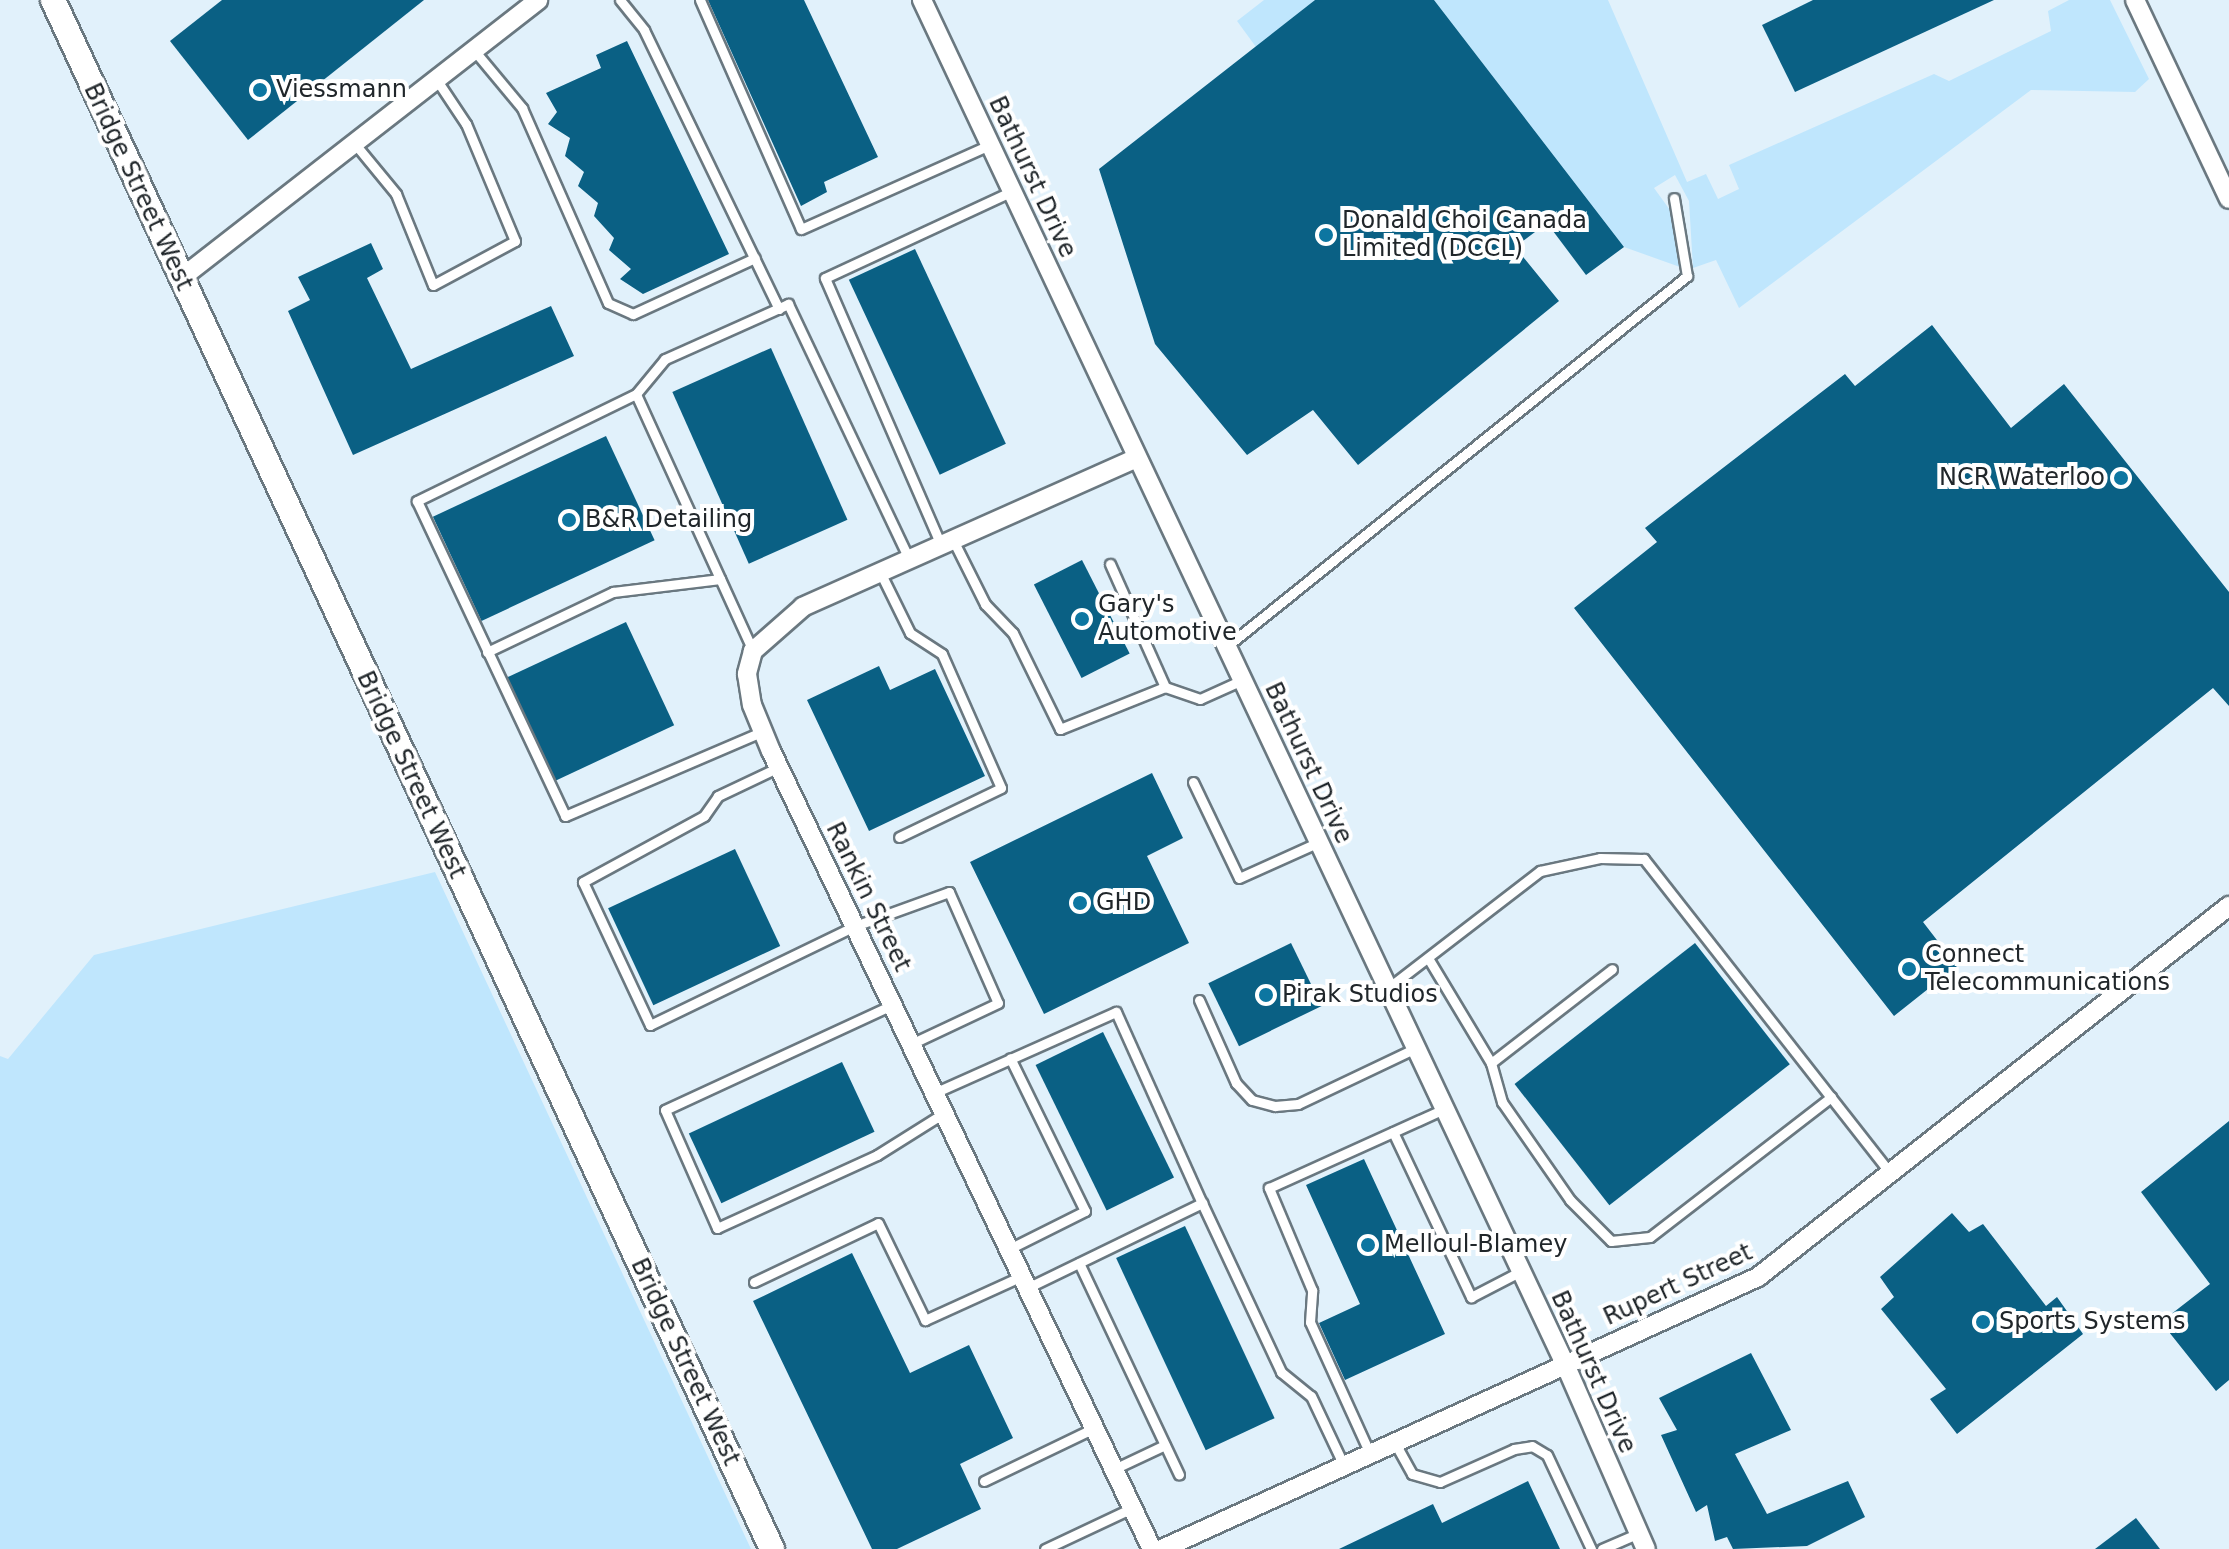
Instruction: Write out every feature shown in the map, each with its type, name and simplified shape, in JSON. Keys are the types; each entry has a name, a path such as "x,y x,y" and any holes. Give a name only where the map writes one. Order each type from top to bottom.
{"street":[{"name":"Bridge Street West","path":"53,0 772,1549"},
{"path":"180,279 538,0"},
{"name":"Bathurst Drive","path":"922,0 1565,1364 1643,1541"},
{"path":"2135,0 2229,199"},
{"path":"753,651 803,607 1137,458"},
{"name":"Rankin Street","path":"753,651 747,674 763,731 1152,1549"},
{"name":"Rupert Street","path":"1162,1549 1396,1445 1758,1277 2229,906"}],"lane":[{"path":"620,0 644,30 779,309"},
{"path":"700,0 801,229 990,145"},
{"path":"473,49 522,108 608,303 633,314 755,258"},
{"path":"355,144 396,194 433,285 515,241 466,124 435,79"},
{"path":"1012,191 825,278 947,543 985,604 1013,633 1060,729 1165,687 1200,699 1242,680"},
{"path":"1226,647 1687,276 1674,198"},
{"path":"763,731 565,816 417,501 636,394 665,359 788,304 909,559"},
{"path":"636,394 753,651"},
{"path":"1110,564 1165,687"},
{"path":"880,572 910,633 942,654 1001,788 899,837"},
{"path":"487,652 613,592 720,579"},
{"path":"779,767 718,796 704,816 583,882 650,1025 855,926 949,892 998,1003 911,1044"},
{"path":"1193,782 1239,878 1319,842"},
{"path":"1387,989 1540,871 1600,858 1644,859 1890,1173"},
{"path":"1428,958 1491,1063 1502,1102 1570,1200 1611,1241 1650,1237 1831,1097"},
{"path":"1491,1063 1612,969"},
{"path":"1199,1000 1236,1083 1252,1100 1275,1106 1298,1104 1416,1048"},
{"path":"892,1005 665,1110 717,1228 877,1155 944,1113"},
{"path":"934,1093 1116,1012 1281,1372 1311,1396 1345,1468"},
{"path":"1009,1249 1085,1211 1010,1058"},
{"path":"1371,1456 1310,1322 1312,1290 1269,1188 1444,1109"},
{"path":"1393,1132 1471,1297 1521,1271"},
{"path":"754,1282 878,1223 925,1320 1079,1263 1202,1203"},
{"path":"1079,1263 1179,1475"},
{"path":"984,1481 1094,1428"},
{"path":"1114,1469 1165,1445"},
{"path":"1396,1445 1412,1474 1440,1482 1532,1446 1547,1455 1591,1549"},
{"path":"1045,1549 1132,1508"},
{"path":"1602,1549 1643,1541"}],"shaded area":[{"path":"1264,0 1315,0 1256,47 1237,21"},
{"path":"1434,0 1608,0 1687,182 1706,174 1718,199 1739,189 1729,165 1934,74 1949,81 2051,31 2048,11 2069,0 2110,0 2149,79 2135,92 2031,90 1739,308 1716,260 1693,268 1689,201 1675,175 1654,188 1675,217 1680,267 1624,247"},
{"path":"435,872 751,1549 0,1549 0,1056 8,1059 94,955"}],"building":[{"name":"Viessmann","path":"222,0 424,0 248,140 170,41"},
{"path":"708,0 804,0 878,157 824,182 827,192 801,206"},
{"name":"Donald Choi Canada Limited (DCCL)","path":"1315,0 1434,0 1624,247 1586,275 1547,223 1515,247 1559,301 1358,465 1313,410 1247,455 1155,344 1099,169"},
{"path":"1813,0 1994,0 1795,92 1762,25"},
{"path":"627,41 729,254 643,294 620,279 631,269 609,250 614,238 594,216 598,203 578,186 584,172 565,156 570,138 548,124 557,112 546,93 601,68 596,55"},
{"path":"371,243 383,269 367,278 411,369 551,306 574,356 353,455 288,311 310,300 298,277"},
{"path":"915,249 1006,444 940,475 849,280"},
{"path":"1932,325 2011,428 2064,384 2229,592 2229,706 2213,688 1923,922 1957,966 1894,1016 1574,608 1657,542 1645,528 1845,374 1855,386"},
{"path":"771,348 847,520 749,564 672,392"},
{"path":"606,436 655,540 481,621 433,517"},
{"name":"Gary's Automotive","path":"1082,560 1130,654 1082,678 1034,585"},
{"path":"626,622 674,725 555,781 507,677"},
{"path":"879,666 890,690 935,669 985,776 869,831 807,700"},
{"name":"GHD","path":"1152,773 1183,838 1147,856 1189,943 1044,1014 970,862"},
{"path":"735,849 780,946 653,1005 608,908"},
{"name":"Pirak Studios","path":"1291,943 1322,1006 1239,1046 1208,983"},
{"path":"1695,943 1790,1064 1609,1205 1515,1084"},
{"path":"1103,1032 1174,1178 1107,1210 1036,1065"},
{"path":"842,1062 875,1132 721,1203 689,1133"},
{"path":"2229,1121 2229,1380 2216,1391 2161,1322 2210,1284 2141,1192"},
{"name":"Melloul-Blamey","path":"1364,1159 1445,1334 1345,1380 1319,1323 1360,1304 1306,1185"},
{"name":"Sports Systems","path":"1952,1213 1969,1232 1983,1224 2046,1306 2057,1297 2083,1334 1957,1434 1930,1399 1946,1389 1881,1309 1894,1297 1880,1277"},
{"path":"1185,1226 1275,1418 1206,1450 1116,1258"},
{"path":"852,1253 910,1373 969,1345 1013,1438 960,1464 981,1509 897,1549 872,1549 753,1301"},
{"path":"1751,1353 1791,1430 1735,1454 1767,1514 1848,1481 1865,1517 1807,1546 1733,1549 1727,1537 1715,1541 1707,1505 1696,1512 1661,1435 1677,1430 1659,1398"},
{"path":"1528,1481 1560,1549 1339,1549 1433,1504 1442,1523"},
{"path":"2136,1518 2160,1549 2095,1549"}],"place":[{"name":"Viessmann","path":"260,90"},
{"name":"Donald Choi Canada Limited (DCCL)","path":"1326,235"},
{"name":"NCR Waterloo","path":"2121,478"},
{"name":"B&R Detailing","path":"569,520"},
{"name":"Gary's Automotive","path":"1082,619"},
{"name":"GHD","path":"1080,903"},
{"name":"Connect Telecommunications","path":"1909,969"},
{"name":"Pirak Studios","path":"1266,995"},
{"name":"Melloul-Blamey","path":"1368,1245"},
{"name":"Sports Systems","path":"1983,1322"}]}
